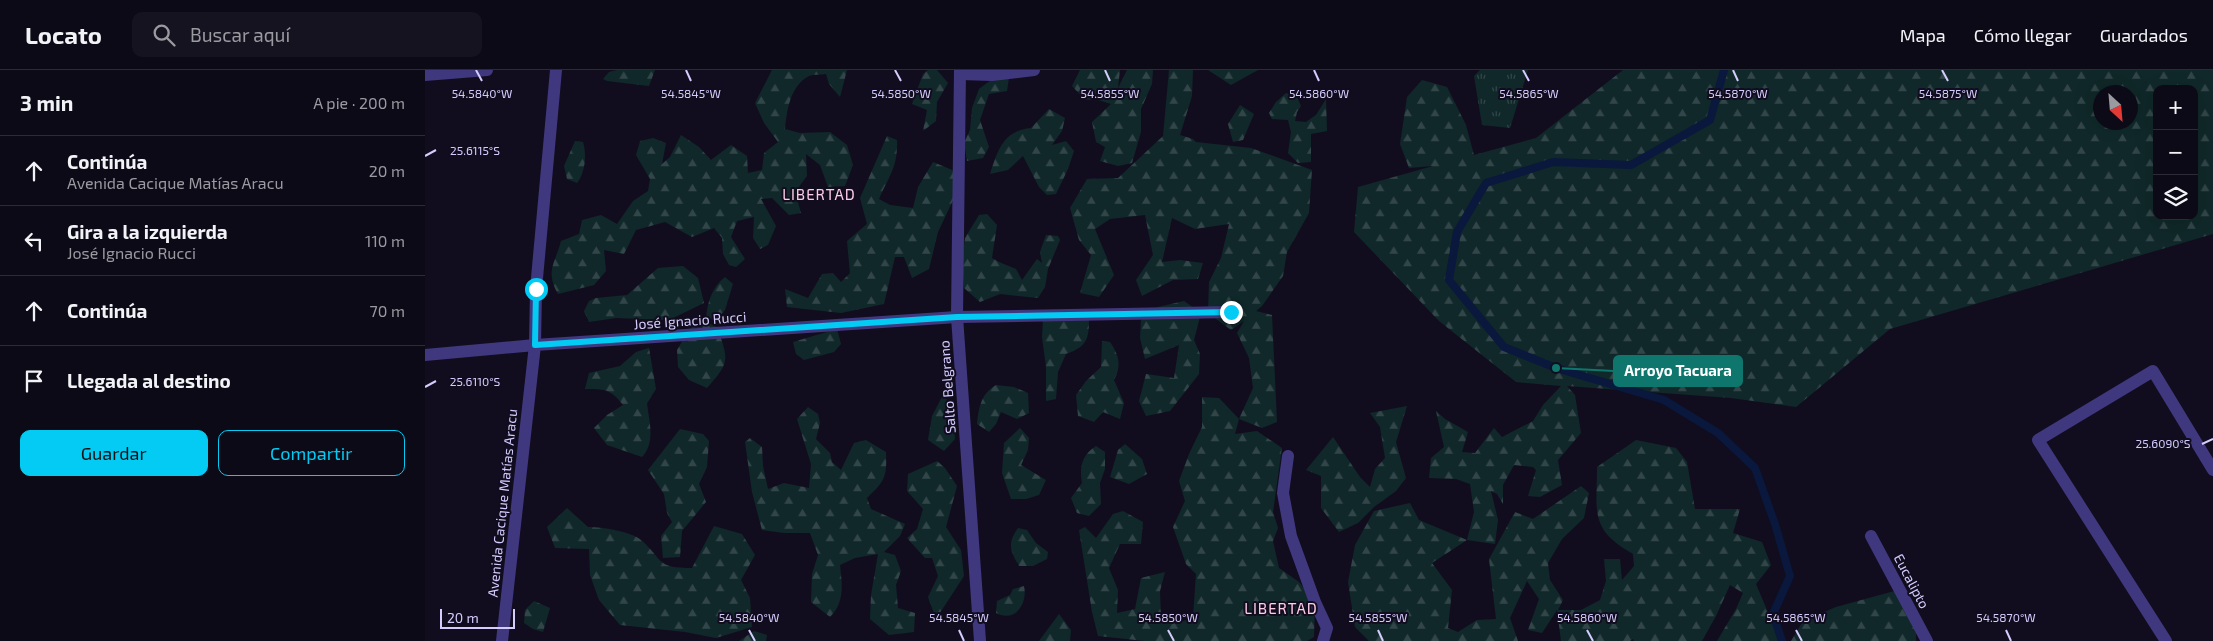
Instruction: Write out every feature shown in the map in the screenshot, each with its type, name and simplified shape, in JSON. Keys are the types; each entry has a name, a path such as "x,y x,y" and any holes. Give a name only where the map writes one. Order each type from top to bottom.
{"street":[{"path":"425,75 487,70"},
{"name":"Avenida Cacique Matías Aracu","path":"502,641 535,345 536,289 556,70"},
{"path":"961,72 992,75 1034,70"},
{"name":"Salto Belgrano","path":"961,72 957,317 979,641"},
{"name":"José Ignacio Rucci","path":"425,355 535,345 957,317 1231,312"},
{"path":"2166,641 2038,440 2153,371 2213,470"},
{"path":"1288,456 1283,492 1290,527 1315,602 1327,628 1323,641"},
{"name":"Eucalipto","path":"1871,536 1927,641"}],"green space":[{"path":"617,70 655,70 649,86 603,79 609,72"},
{"path":"772,70 847,70 840,97 829,84 826,74 811,75 803,80 791,99 785,129 800,133 830,132 847,145 853,165 845,186 828,187 820,165 806,154 807,176 795,192 801,213 789,215 772,198 761,199 776,226 768,245 760,249 753,238 754,217 737,221 731,237 745,259 736,267 729,265 723,254 722,238 714,228 692,237 665,222 636,230 624,254 604,250 606,271 594,285 558,294 552,279 552,268 561,241 579,234 582,220 601,215 617,224 633,201 648,191 650,179 636,155 640,141 653,138 666,143 662,164 670,157 681,135 699,147 711,160 731,145 747,156 748,173 762,170 764,153 778,142 764,123 755,103"},
{"path":"928,70 937,70 948,83 937,102 936,121 923,131 927,110 912,104 923,74"},
{"path":"1080,70 1120,70 1118,88 1127,70 1153,70 1152,84 1141,109 1141,132 1132,163 1118,166 1100,161 1105,147 1096,142 1092,122 1111,104 1095,99 1085,100 1072,86"},
{"path":"1169,70 1193,70 1192,96 1180,135 1193,139 1196,142 1251,148 1312,170 1309,213 1287,252 1283,276 1262,306 1256,311 1272,315 1277,422 1262,428 1239,419 1253,388 1249,358 1237,333 1244,321 1231,330 1208,313 1209,282 1221,258 1229,224 1195,229 1172,218 1162,262 1180,260 1203,263 1198,279 1173,280 1142,296 1136,280 1153,255 1145,215 1110,219 1095,229 1114,275 1099,297 1080,293 1091,255 1079,240 1070,208 1087,179 1118,178 1163,136"},
{"path":"1208,70 1258,70 1231,85"},
{"path":"1480,70 1528,70 1510,128 1482,125 1474,76"},
{"path":"1623,70 2213,70 2213,234 1890,329 1796,407 1731,398 1567,386 1575,395 1581,433 1558,460 1562,485 1540,497 1528,496 1536,470 1533,467 1514,465 1503,485 1503,504 1497,494 1491,491 1498,520 1495,544 1467,540 1474,512 1470,484 1456,479 1429,478 1431,458 1444,447 1436,411 1445,419 1468,432 1462,452 1475,453 1494,428 1502,437 1533,421 1543,405 1561,386 1516,382 1439,321 1354,232 1358,187 1433,166 1409,168 1400,144 1407,97 1422,80 1447,87 1466,125 1474,155 1536,138"},
{"path":"999,74 1009,78 1007,91 989,94 980,120 989,147 983,158 967,161 964,143 970,130 972,108 979,89"},
{"path":"1286,93 1297,97 1301,106 1295,121 1306,122 1316,115 1326,99 1327,131 1311,134 1311,162 1298,163 1288,153 1291,132 1288,120 1272,119 1269,113 1276,102"},
{"path":"1240,105 1254,114 1243,140 1233,142 1228,124"},
{"path":"1049,109 1065,118 1062,131 1052,145 1066,141 1074,151 1056,194 1047,195 1039,187 1023,156 1008,170 990,174 1003,143 1014,133 1031,128"},
{"path":"887,136 897,140 896,157 892,171 879,199 890,205 913,208 918,187 933,162 957,172 955,196 938,232 929,269 912,278 904,257 895,257 884,304 841,313 787,307 785,289 808,298 822,274 833,273 841,282 850,273 847,241 867,224 860,198"},
{"path":"575,141 583,142 585,152 585,164 577,183 567,179 564,166"},
{"path":"987,214 997,225 992,258 1016,269 1022,280 1037,259 1042,263 1040,252 1046,235 1058,236 1060,240 1048,269 1045,287 1038,298 1000,294 980,302 964,288 962,261 965,238 979,215"},
{"path":"683,266 698,278 704,303 669,320 616,318 589,322 584,311 589,301 596,298 627,295 658,268"},
{"path":"725,277 733,284 725,310 718,318 706,319 711,296 720,281"},
{"path":"1184,301 1201,313 1194,340 1200,354 1199,374 1170,411 1146,416 1139,401 1146,374 1174,378 1179,345 1145,359 1140,338 1141,320 1158,307"},
{"path":"1089,315 1089,329 1086,340 1079,348 1066,354 1058,372 1056,399 1046,401 1046,367 1042,337 1043,319"},
{"path":"706,322 717,327 725,354 725,361 720,372 707,388 689,380 678,367 677,350 690,328"},
{"path":"837,329 841,344 834,352 804,360 796,354 793,342"},
{"path":"1102,341 1110,342 1116,351 1119,365 1114,380 1124,403 1120,419 1103,412 1094,422 1078,416 1076,395 1086,381 1101,367"},
{"path":"649,348 656,389 647,403 650,438 649,445 642,457 607,445 594,428 607,415 623,405 615,396 607,391 585,389 589,373 620,366 636,352"},
{"path":"996,385 1014,387 1028,393 1029,413 1017,419 1001,412 996,424 989,432 977,424 984,397"},
{"path":"942,397 953,403 955,439 944,451 928,440 932,416"},
{"path":"1202,397 1219,398 1239,419 1235,434 1257,431 1282,448 1273,512 1278,528 1273,541 1279,568 1299,582 1315,602 1314,637 1307,641 1145,641 1098,636 1092,612 1079,530 1085,527 1096,538 1113,514 1123,511 1143,522 1141,544 1120,544 1109,568 1118,590 1117,613 1135,609 1141,578 1165,572 1160,591 1161,616 1176,624 1193,617 1196,574 1186,564 1173,527 1185,501 1179,481 1202,427"},
{"path":"1407,406 1396,442 1406,478 1396,491 1374,507 1358,523 1339,532 1321,508 1321,476 1306,470 1333,437 1360,477 1370,487 1375,469 1385,458 1380,427 1370,413"},
{"path":"808,407 818,414 820,423 816,439 830,453 832,462 841,470 854,443 866,440 886,452 884,478 867,498 871,509 905,524 900,536 884,552 895,555 901,571 896,585 898,608 915,613 914,632 889,635 870,619 871,595 878,554 855,558 840,565 842,586 840,599 830,617 811,602 812,574 818,555 810,533 784,533 762,530 752,492 745,442 750,438 762,447 763,466 768,489 784,483 809,488 811,464 797,419"},
{"path":"1020,428 1029,438 1028,450 1021,465 1046,480 1039,495 1026,499 1011,499 1002,473 1004,443"},
{"path":"680,429 703,434 709,441 707,467 699,484 706,502 682,531 680,557 663,558 661,536 672,522 667,513 664,494 648,470"},
{"path":"1636,440 1676,448 1687,462 1695,509 1740,509 1733,533 1762,542 1771,565 1756,584 1780,641 1717,641 1743,593 1730,585 1702,641 1634,641 1633,639 1630,641 1561,641 1557,610 1542,633 1528,630 1539,599 1527,581 1510,618 1518,641 1369,641 1355,627 1348,582 1355,545 1374,511 1410,503 1419,520 1467,540 1432,563 1452,590 1448,628 1458,632 1477,620 1496,619 1489,559 1515,512 1533,519 1581,486 1589,493 1584,518 1562,539 1548,563 1550,580 1563,600 1558,610 1581,610 1600,600 1606,581 1604,559 1620,559 1622,580 1634,566 1633,554 1619,545 1602,527 1596,496 1597,467"},
{"path":"1125,444 1142,459 1147,474 1129,484 1110,477 1118,450"},
{"path":"1096,446 1105,452 1105,469 1100,483 1101,504 1089,516 1077,513 1071,498 1082,483 1081,467 1085,457"},
{"path":"937,461 945,468 957,486 946,527 961,550 964,576 936,619 928,597 938,576 932,558 925,558 907,538 917,529 923,509 907,491 908,474"},
{"path":"567,508 588,527 616,530 630,534 641,540 661,562 680,568 692,568 714,526 742,534 755,555 741,580 750,598 752,627 716,638 685,632 620,625 599,600 590,575 589,549 555,548 547,527"},
{"path":"1018,528 1027,530 1036,543 1048,552 1047,559 1033,566 1019,566 1011,547 1012,538"},
{"path":"1024,586 1024,599 1019,610 1009,616 996,613 997,601 1010,595 1013,589"},
{"path":"1898,590 1916,613 1916,641 1791,641 1803,621 1836,607"},
{"path":"534,601 550,608 543,632 533,629 524,623 525,610"},
{"path":"1059,614 1071,630 1070,641 1039,641"},
{"path":"754,631 767,635 766,641 739,641"}],"waterway":[{"path":"1724,70 1710,120 1631,165 1553,162 1486,183 1457,232 1449,280 1504,347 1556,368 1664,400 1718,433 1755,468 1775,524 1790,576 1773,614 1782,641"}],"place":[{"name":"Arroyo Tacuara","path":"1556,368"}],"district":[{"name":"LIBERTAD","path":"819,194"},
{"name":"LIBERTAD","path":"1281,608"}],"route":[{"path":"536,289 535,345 957,317 1231,312"}]}
